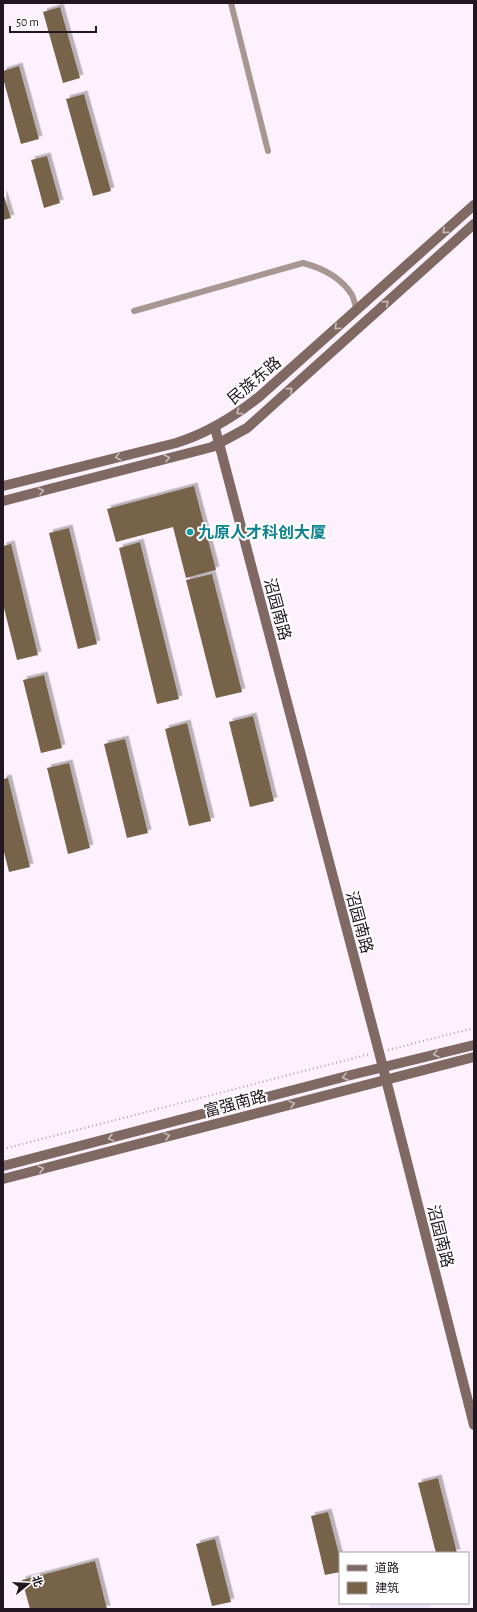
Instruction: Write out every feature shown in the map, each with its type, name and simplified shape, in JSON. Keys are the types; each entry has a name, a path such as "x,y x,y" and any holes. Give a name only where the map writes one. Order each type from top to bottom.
{"main road":[{"name":"民族东路","path":"3,486 176,443 214,428 231,418 254,401 474,205"},
{"name":"民族东路","path":"3,501 212,447 247,428 474,224"},
{"name":"沼园南路","path":"214,428 379,1052 474,1425"},
{"name":"富强南路","path":"3,1166 351,1075 474,1045"},
{"name":"富强南路","path":"3,1179 474,1057"}],"lane":[{"path":"231,3 268,151"},
{"path":"134,311 303,263 318,267 337,278 352,295 357,310"}],"path":[{"path":"3,1149 474,1028"}],"shaded area":[{"path":"370,1604 429,1604 431,1609 371,1609"}],"building":[{"path":"60,7 80,78 63,83 43,12"},
{"path":"19,66 39,139 21,144 3,78 3,71"},
{"path":"84,94 111,191 93,196 66,99"},
{"path":"47,156 60,203 44,208 31,160"},
{"path":"3,193 11,218 3,220"},
{"path":"194,486 216,570 186,578 173,527 116,542 107,509"},
{"path":"69,528 97,644 78,649 49,533"},
{"path":"140,542 179,699 157,704 119,548"},
{"path":"11,544 38,655 17,660 3,604 3,546"},
{"path":"212,574 242,692 216,698 186,580"},
{"path":"44,675 62,748 41,753 23,680"},
{"path":"253,716 274,801 250,807 229,722"},
{"path":"187,723 211,821 189,826 165,729"},
{"path":"125,739 148,833 127,838 104,744"},
{"path":"69,763 90,848 68,854 47,768"},
{"path":"8,778 30,867 9,872 3,848 3,779"},
{"path":"438,1478 457,1552 436,1552 418,1483"},
{"path":"328,1512 339,1554 339,1572 325,1575 311,1516"},
{"path":"215,1539 231,1602 212,1606 196,1544"},
{"path":"95,1561 107,1609 30,1609 22,1580"}],"place":[{"name":"九原人才科创大厦","path":"190,532"}]}
